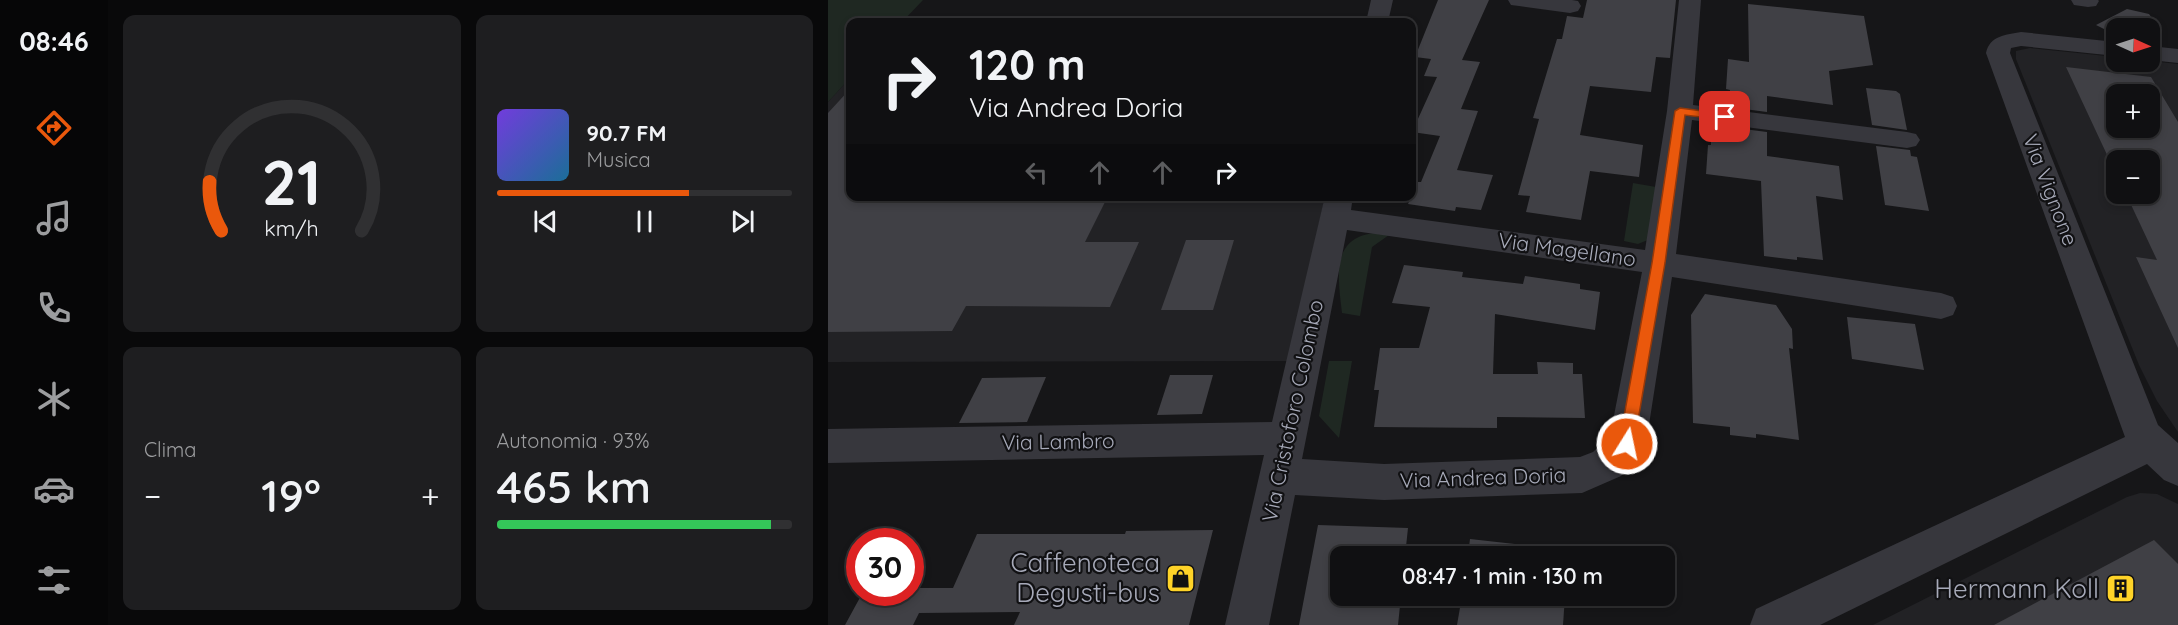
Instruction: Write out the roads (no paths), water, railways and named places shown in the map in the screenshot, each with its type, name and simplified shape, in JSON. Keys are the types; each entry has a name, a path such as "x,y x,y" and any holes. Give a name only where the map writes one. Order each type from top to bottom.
{"street":[{"path":"1378,18 1382,0"},
{"path":"1519,0 1570,6"},
{"name":"Via Andrea Doria","path":"1280,476 1384,482 1582,475 1607,464 1627,444 1659,263 1680,111 1690,0"},
{"path":"2082,0 2088,1"},
{"name":"Via Vignone","path":"2106,48 2020,39 2004,42 1998,52 2143,435 2178,468"},
{"path":"2160,54 2178,56"},
{"path":"1680,111 1907,140"},
{"name":"Via Magellano","path":"1337,207 1659,263 1941,306"},
{"name":"Via Cristoforo Colombo","path":"1247,625 1337,207"},
{"name":"Via Lambro","path":"828,446 1288,438"},
{"path":"1772,625 2151,443"}],"place":[{"name":"Caffenoteca Degusti-bus","path":"1181,578"},
{"name":"Hermann Koll","path":"2120,589"}]}
